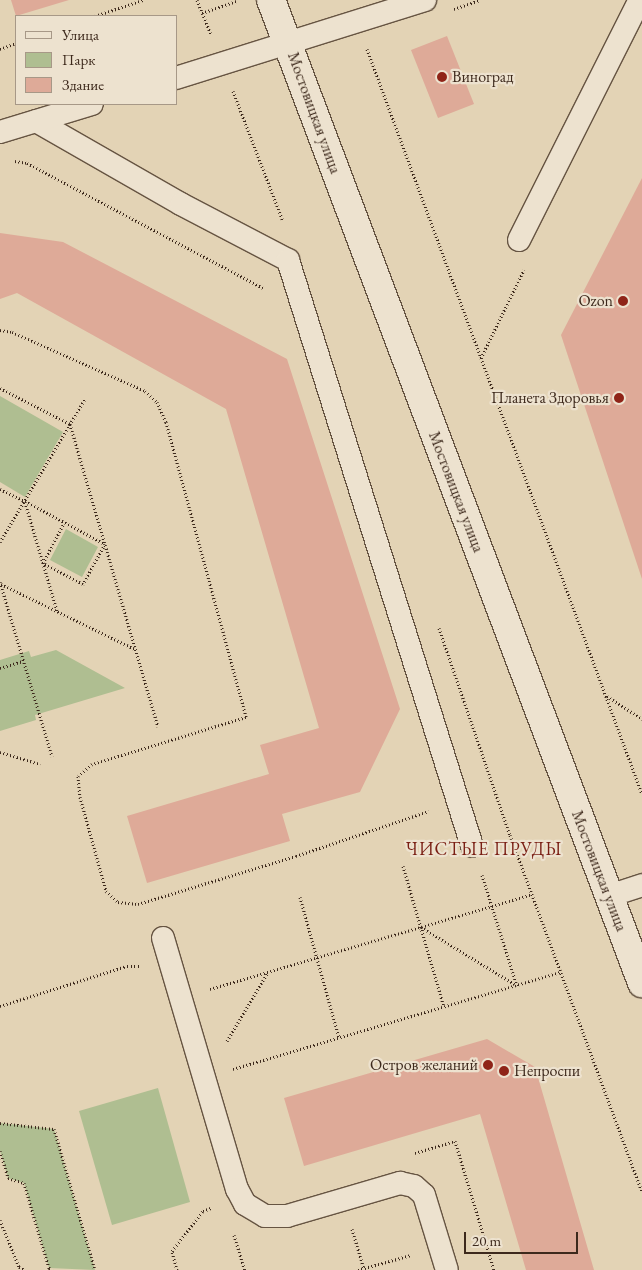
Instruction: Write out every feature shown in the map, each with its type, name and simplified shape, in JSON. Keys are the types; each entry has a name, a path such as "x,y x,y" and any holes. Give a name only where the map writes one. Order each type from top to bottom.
{"street":[{"name":"Мостовицкая улица","path":"271,0 642,983"}],"lane":[{"path":"178,77 425,0"},
{"path":"519,240 638,1 641,0"},
{"path":"0,132 89,105"},
{"path":"36,121 181,204 288,260 472,846"},
{"path":"609,896 642,885"},
{"path":"163,938 237,1189 233,1202 245,1204 265,1216 287,1216 400,1183 414,1186 424,1195 447,1270"}],"path":[{"path":"99,15 144,0"},
{"path":"197,0 287,230"},
{"path":"202,13 239,0"},
{"path":"357,22 642,794"},
{"path":"0,48 15,43"},
{"path":"12,161 27,163 303,309"},
{"path":"0,330 12,332 145,391 157,402 166,422 246,717 92,764 78,776 80,797 106,891 118,902 138,904 296,856 494,790"},
{"path":"0,388 70,424 158,726"},
{"path":"0,542 85,399"},
{"path":"0,488 105,544"},
{"path":"25,501 57,612"},
{"path":"43,563 64,523"},
{"path":"43,563 83,584 105,544"},
{"path":"0,583 135,650"},
{"path":"0,583 52,756"},
{"path":"437,621 494,790 642,1191"},
{"path":"0,668 23,661"},
{"path":"606,696 642,719"},
{"path":"0,752 40,764"},
{"path":"472,846 517,986"},
{"path":"403,866 444,1007"},
{"path":"205,981 207,990 532,894"},
{"path":"300,897 339,1038"},
{"path":"421,926 517,986"},
{"path":"0,1006 127,966 142,966"},
{"path":"222,1048 268,972"},
{"path":"228,1070 561,972"},
{"path":"0,1123 54,1129 95,1270"},
{"path":"409,1154 455,1142 494,1270"},
{"path":"0,1152 8,1178 24,1183 49,1268 52,1270"},
{"path":"344,1200 364,1269"},
{"path":"177,1270 172,1251 203,1211 233,1202 245,1270"},
{"path":"0,1220 19,1267 25,1270"},
{"path":"358,1270 440,1246"}],"green space":[{"path":"0,396 63,432 25,497 0,482"},
{"path":"66,529 98,547 82,577 50,560"},
{"path":"56,650 125,688 35,715 36,720 0,731 0,660 29,651 31,657"},
{"path":"158,1088 190,1202 112,1225 79,1111"},
{"path":"0,1123 54,1129 95,1270 49,1268 24,1183 8,1178 0,1151"}],"building":[{"path":"11,0 69,0 19,15 16,15"},
{"name":"Виноград","path":"447,36 474,104 438,118 411,50"},
{"path":"642,178 642,579 561,335"},
{"path":"0,233 63,242 287,359 400,709 360,792 282,814 290,841 147,883 127,816 269,774 260,745 319,728 226,409 17,293 0,299"},
{"path":"487,1039 535,1067 594,1270 526,1270 480,1114 304,1166 284,1098"}],"place":[{"name":"Виноград","path":"442,77"},
{"name":"Ozon","path":"623,301"},
{"name":"Планета Здоровья","path":"619,398"},
{"name":"Остров желаний","path":"488,1065"},
{"name":"Непроспи","path":"504,1071"}],"district":[{"name":"ЧИСТЫЕ ПРУДЫ","path":"484,849"}]}
